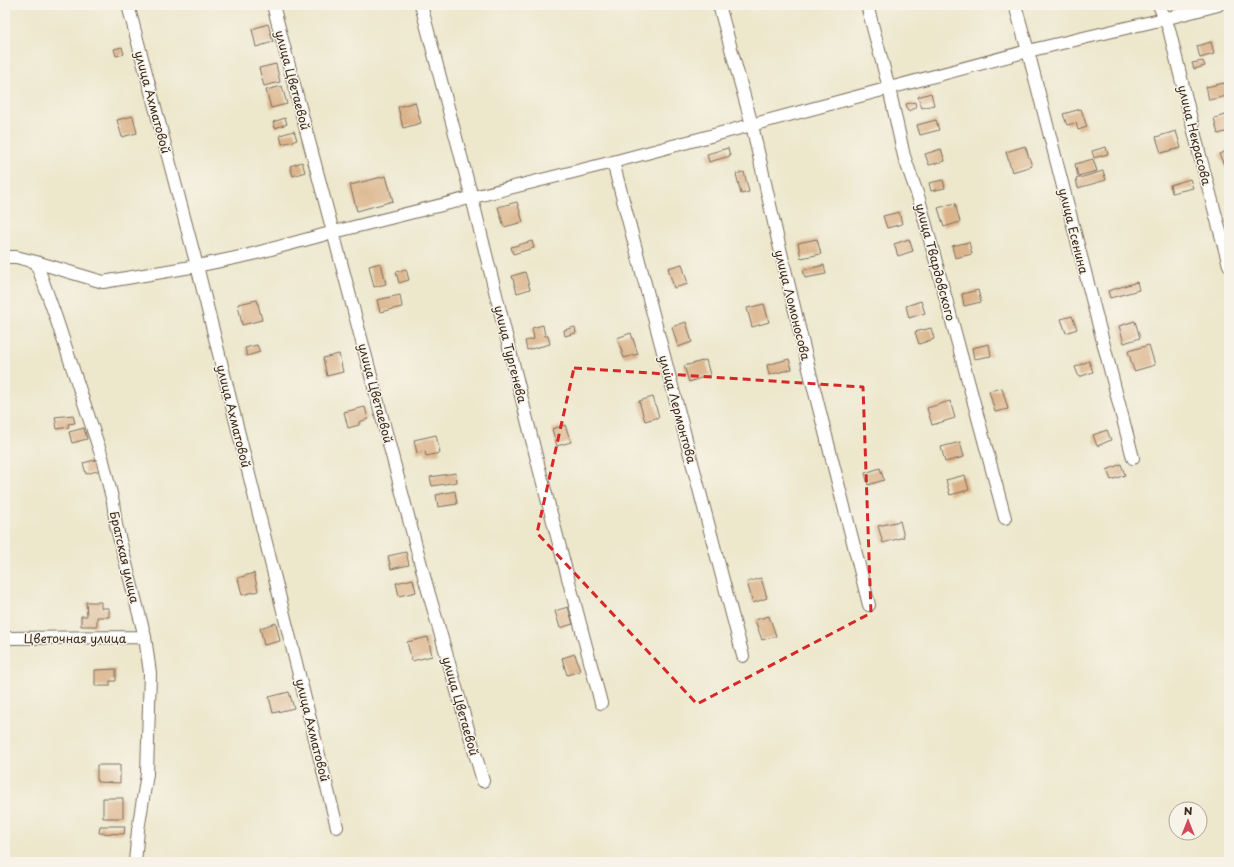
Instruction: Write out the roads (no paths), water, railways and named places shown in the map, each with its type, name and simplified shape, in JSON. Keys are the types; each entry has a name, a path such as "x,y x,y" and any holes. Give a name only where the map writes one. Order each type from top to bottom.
{"street":[{"name":"улица Ахматовой","path":"128,5 197,266 337,827"},
{"name":"улица Цветаевой","path":"273,5 425,580 483,781"},
{"name":"улица Тургенева","path":"421,5 472,198 539,468 601,703"},
{"name":"улица Ломоносова","path":"719,5 752,125 802,342 869,605"},
{"name":"улица Твардовского","path":"867,5 889,88 904,156 919,199 1005,518"},
{"name":"улица Есенина","path":"1015,5 1133,458"},
{"name":"улица Некрасова","path":"1159,5 1169,29 1200,156 1229,265"},
{"path":"5,257 16,257 56,267 103,282 197,266 249,255 334,232 613,162 1028,51 1218,5"},
{"name":"улица Лермонтова","path":"613,162 743,656"},
{"name":"Братская улица","path":"36,262 102,457 113,502 116,525 145,637 150,673 147,774 138,830 135,862"},
{"name":"Цветочная улица","path":"5,638 145,637"}]}
